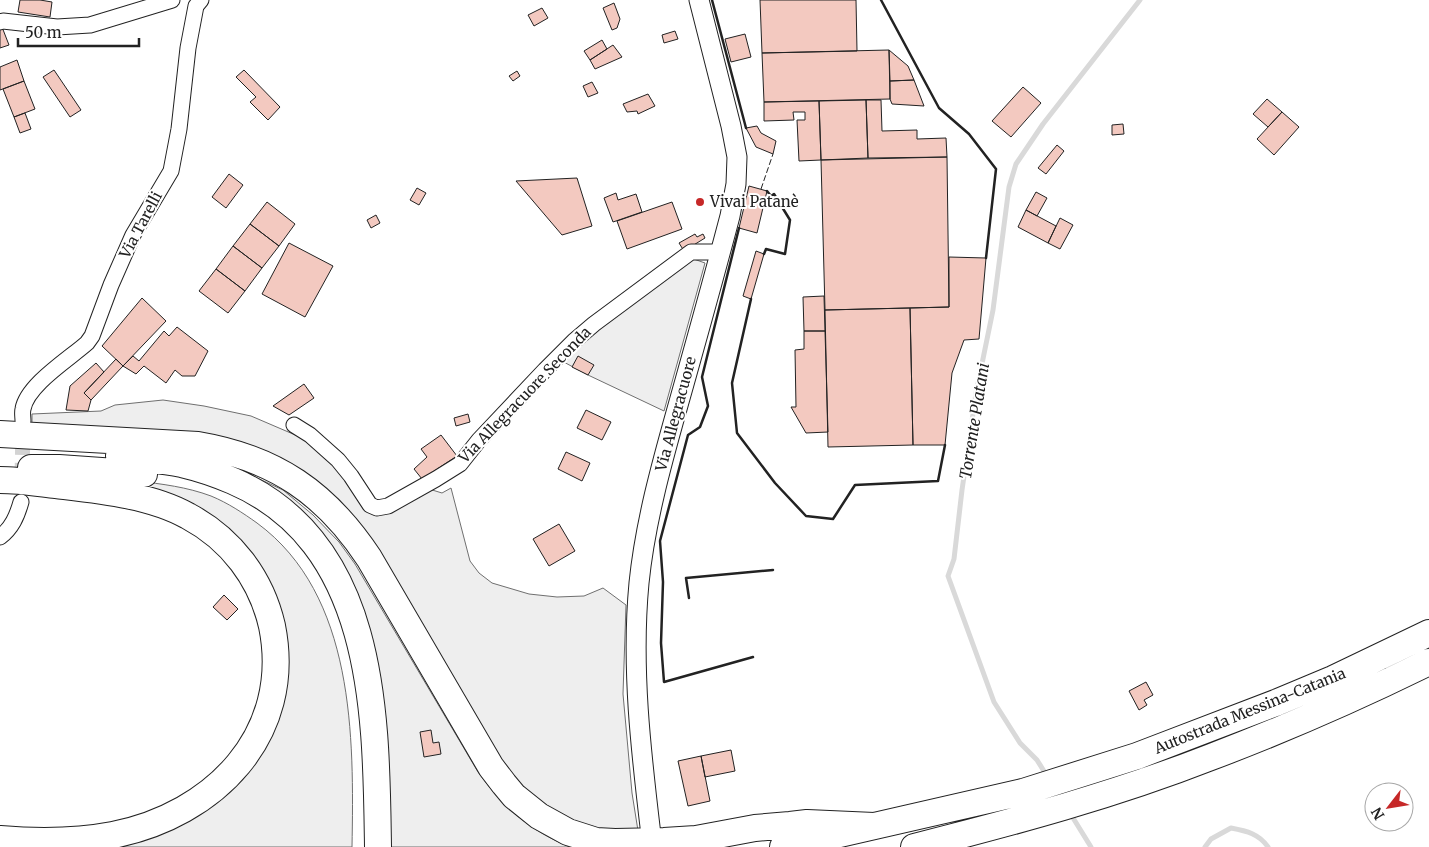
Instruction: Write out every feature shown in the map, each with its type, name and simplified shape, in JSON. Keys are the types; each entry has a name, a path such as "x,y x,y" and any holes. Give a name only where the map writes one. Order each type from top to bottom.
{"highway":[{"path":"0,434 198,445 220,449 248,458 273,468 305,487 320,499 356,538 370,558 491,767 504,784 526,806 553,825 596,841 615,842 664,842 696,839 755,828 786,836"},
{"path":"0,452 183,450 241,463 257,469 302,495 329,519 350,545 378,586 486,771 499,789 534,822 566,838 594,847"},
{"path":"83,451 182,464 232,481 261,495 288,515 321,554 340,586 348,604 357,628 367,673 374,719 378,847"},
{"path":"0,469 59,468 135,472 196,484 226,495 252,509 277,526 308,562 326,593 334,610 348,656 358,723 361,847"},
{"path":"0,480 75,488 143,499 172,508 211,530 233,551 251,573 259,588 271,625 276,668 270,706 264,723 250,750 230,774 190,805 155,822 112,835 48,841 0,839"},
{"name":"Autostrada Messina-Catania","path":"786,836 807,823 874,826 1023,792 1068,778 1137,756 1278,702 1333,679 1429,633"},
{"name":"Autostrada Messina-Catania","path":"914,847 1032,816 1210,758 1342,703 1429,662"},
{"path":"690,847 755,838 786,836"}],"street":[{"path":"0,22 57,27 90,25 172,0"},
{"name":"Via Tarelli","path":"23,421 23,409 34,389 92,336 111,285 133,235 171,171 179,129 188,48 196,6 201,0"},
{"name":"Via Allegracuore","path":"651,835 637,695 639,582 655,488 721,252 736,184 737,157 731,126 699,0"},
{"name":"Via Allegracuore Seconda","path":"294,425 310,435 338,460 370,504 377,508 388,506 460,464 479,440 545,370 594,324 691,252 721,252"},
{"path":"0,538 12,526 17,517 21,502"}],"shaded area":[{"path":"691,258 705,263 664,411 560,360 583,338"},
{"path":"163,400 251,416 307,440 334,464 368,511 429,489 442,493 451,488 470,561 479,573 492,583 529,594 557,597 584,596 603,588 626,605 623,694 632,793 639,837 567,823 517,788 298,473 32,423 32,414 101,411 115,405"},
{"path":"240,470 283,490 313,515 339,542 355,564 487,785 518,817 542,833 570,847 382,847 357,615"},
{"path":"137,481 193,490 211,496 235,508 257,523 289,553 313,589 331,628 342,671 349,715 353,804 352,847 87,847 216,796 280,674 236,547"}],"building":[{"path":"20,0 52,2 50,17 18,12"},
{"path":"760,0 856,0 857,51 762,53"},
{"path":"614,3 620,19 617,28 612,30 603,8"},
{"path":"542,8 548,18 534,26 528,15"},
{"path":"0,27 2,27 9,45 0,48"},
{"path":"675,31 678,39 664,43 662,35"},
{"path":"745,34 751,57 731,62 725,39"},
{"path":"602,40 607,49 590,60 584,51"},
{"path":"613,45 622,57 595,69 590,60"},
{"path":"889,50 890,99 764,102 762,53"},
{"path":"889,50 908,66 914,80 890,81"},
{"path":"17,60 24,81 0,90 0,67"},
{"path":"54,70 81,110 70,117 43,77"},
{"path":"244,70 280,107 268,120 250,102 256,97 236,77"},
{"path":"517,71 520,76 513,81 509,76"},
{"path":"914,80 924,106 892,104 890,99 890,81"},
{"path":"24,81 35,109 14,117 3,89"},
{"path":"592,82 598,93 588,97 583,86"},
{"path":"1023,87 1041,103 1011,137 992,121"},
{"path":"648,94 655,106 638,114 637,111 627,112 623,104"},
{"path":"1267,99 1282,112 1268,127 1253,114"},
{"path":"866,100 868,158 821,160 819,101"},
{"path":"866,100 881,100 882,131 917,130 917,139 946,138 947,157 868,158"},
{"path":"819,101 821,160 799,161 797,120 805,120 805,112 793,112 794,120 764,121 764,102"},
{"path":"1282,112 1299,127 1274,155 1257,139"},
{"path":"25,113 31,129 20,133 14,117"},
{"path":"1123,124 1124,134 1112,135 1112,125"},
{"path":"757,126 761,133 776,141 773,154 756,147 746,128"},
{"path":"1057,145 1064,151 1046,174 1038,168"},
{"path":"947,157 949,307 825,310 821,160"},
{"path":"229,174 243,185 226,208 212,197"},
{"path":"577,178 592,226 562,235 516,181"},
{"path":"749,186 767,191 757,233 739,228"},
{"path":"417,188 426,193 419,205 410,200"},
{"path":"1036,192 1047,198 1037,216 1026,210"},
{"path":"616,193 618,200 636,194 642,212 613,222 604,198"},
{"path":"267,202 295,224 279,246 250,224"},
{"path":"672,202 682,229 627,249 617,221"},
{"path":"1026,210 1056,226 1048,243 1018,227"},
{"path":"376,215 380,223 371,228 367,220"},
{"path":"1060,218 1073,225 1060,249 1048,243"},
{"path":"250,224 279,246 262,268 233,246"},
{"path":"695,234 697,237 703,234 705,238 684,251 679,243"},
{"path":"289,243 333,266 305,317 262,294"},
{"path":"233,246 262,268 245,291 216,269"},
{"path":"756,251 764,254 751,299 743,296"},
{"path":"949,257 986,258 979,339 964,340 952,373 945,445 913,445 910,308 949,307"},
{"path":"216,269 245,291 228,313 199,291"},
{"path":"824,296 825,331 804,331 803,297"},
{"path":"142,298 166,321 123,366 102,346"},
{"path":"910,308 913,445 828,447 825,310"},
{"path":"177,327 208,351 195,376 182,376 175,370 166,383 144,366 136,374 123,366 133,356 139,361 164,331 169,336"},
{"path":"804,331 825,331 828,432 806,433 791,407 796,407 795,350 804,349"},
{"path":"578,356 594,365 588,375 572,367"},
{"path":"116,359 123,366 91,400 84,393"},
{"path":"96,363 104,372 84,393 91,400 88,411 66,410 70,386"},
{"path":"304,384 314,398 289,415 273,406"},
{"path":"586,410 611,422 602,440 577,428"},
{"path":"468,414 470,422 456,426 454,418"},
{"path":"441,435 457,456 422,479 414,469 427,457 421,449"},
{"path":"566,452 590,463 582,481 558,469"},
{"path":"559,524 575,551 549,566 533,539"},
{"path":"224,595 238,609 227,620 213,607"},
{"path":"1146,682 1153,695 1144,700 1147,705 1139,710 1129,691"},
{"path":"431,730 433,743 439,742 441,754 424,757 420,732"},
{"path":"731,750 735,771 705,777 701,756"},
{"path":"701,756 710,801 688,806 678,761"}],"waterway":[{"name":"Torrente Platani","path":"1047,776 1037,760 1020,743 994,702 948,576 954,559 976,393 993,310 1009,187 1016,164 1043,124 1140,0"},
{"name":"Torrente Platani","path":"1070,813 1091,847"},
{"name":"Torrente Platani","path":"1205,847 1211,839 1231,828 1252,834 1261,839 1268,847"}],"tunnel":[{"path":"22,478 23,428"}],"fence":[{"path":"761,189 773,154"}],"wall":[{"path":"712,0 746,128"},
{"path":"881,0 939,108 969,134 996,169 986,258"},
{"path":"764,254 766,249 785,254 790,220 774,194 771,196 767,191"},
{"path":"739,228 702,377 708,406 700,427 688,435 660,541 663,582 661,643 664,682 753,657"},
{"path":"751,299 732,383 737,433 775,483 806,516 833,519 855,485 938,481 945,445"},
{"path":"689,598 686,578 773,570"}],"place":[{"name":"Vivai Patanè","path":"700,202"}]}
